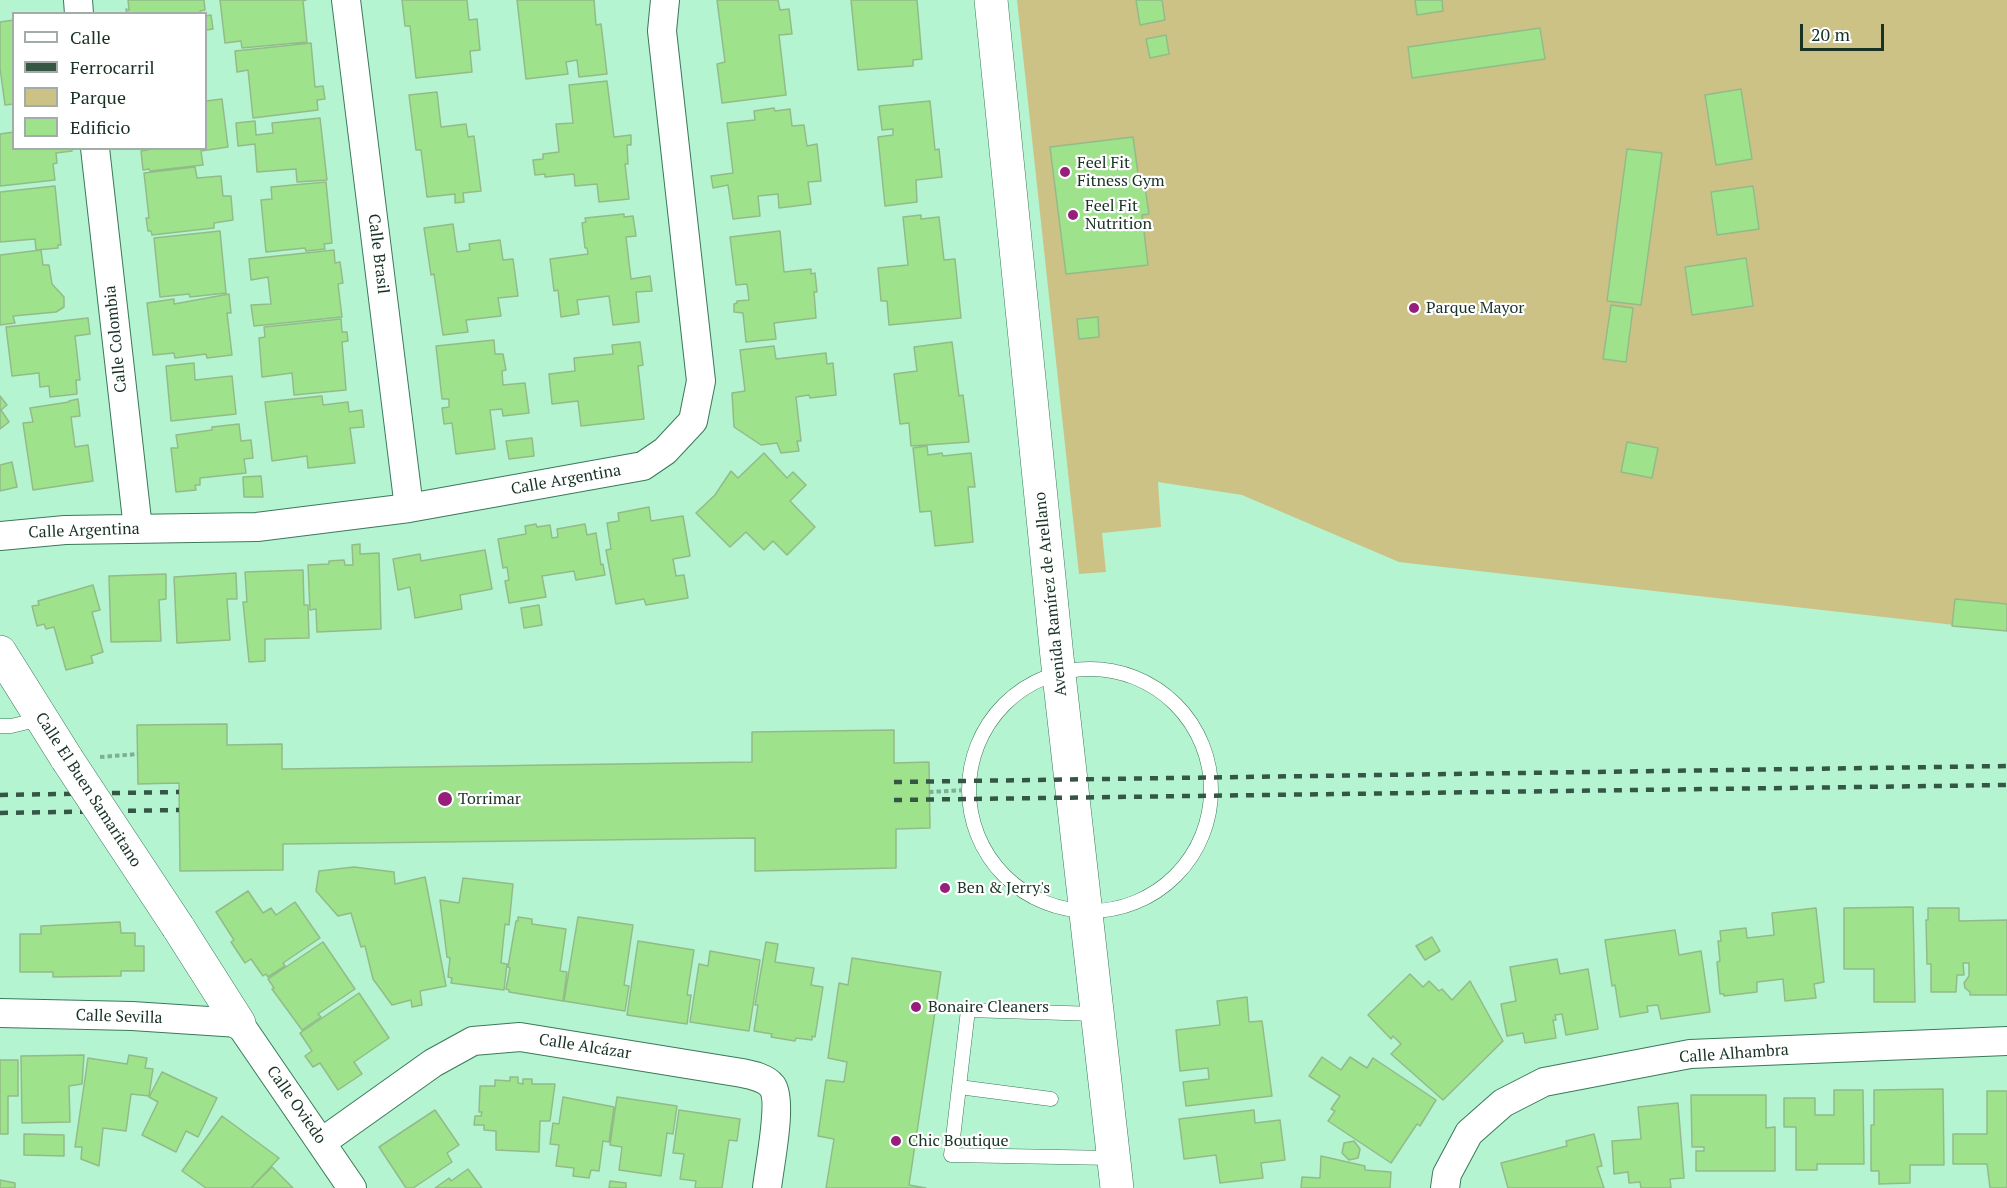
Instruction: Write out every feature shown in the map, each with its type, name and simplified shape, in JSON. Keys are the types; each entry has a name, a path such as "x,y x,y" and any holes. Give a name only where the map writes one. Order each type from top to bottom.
{"street":[{"name":"Calle Brasil","path":"346,0 409,508"},
{"name":"Calle Argentina","path":"0,536 65,530 257,527 409,508 643,466 665,451 693,421 701,381 662,31 665,0"},
{"name":"Avenida Ramírez de Arellano","path":"991,0 1059,673 1115,1173"},
{"name":"Calle Colombia","path":"95,150 138,529"},
{"name":"Calle El Buen Samaritano","path":"0,652 41,719 239,1023"},
{"name":"Calle Sevilla","path":"0,1013 132,1016 239,1023"},
{"name":"Calle Oviedo","path":"239,1023 352,1188"},
{"name":"Calle Alcázar","path":"321,1142 432,1063 473,1041 520,1037 761,1078 772,1086 777,1104 767,1188"},
{"name":"Calle Alhambra","path":"1445,1188 1447,1174 1469,1133 1503,1104 1544,1082 1690,1054 2007,1041"}],"lane":[{"path":"1098,669 1139,679 1166,696 1190,720 1208,760 1212,788 1209,817 1198,847 1185,866 1158,891 1138,902 1112,909 1085,911 1044,903 1022,892 1002,874 986,855 976,835 971,819 968,790 978,740 992,718 1025,687 1059,673 1098,669"},
{"path":"0,726 11,726 41,719"},
{"path":"1097,1014 968,1010 951,1155 1115,1173"},
{"path":"959,1087 1051,1099"}],"path":[{"path":"929,792 968,790"}],"green space":[{"path":"1017,0 2007,0 2007,631 1399,562 1242,495 1158,482 1161,527 1102,533 1106,572 1079,574"}],"building":[{"path":"128,0 204,0 205,10 200,12 127,12 126,9 129,10"},
{"path":"220,0 306,0 303,1 307,42 242,48 241,41 225,43"},
{"path":"402,0 467,0 469,20 477,19 480,50 470,51 472,72 416,78 410,26 405,26"},
{"path":"517,0 594,0 596,25 601,24 607,74 579,77 577,60 566,62 568,74 526,79"},
{"path":"717,0 778,0 780,10 789,9 792,34 779,35 786,95 722,103 717,64 725,62"},
{"path":"851,0 917,0 922,59 913,60 913,66 858,70"},
{"path":"1136,0 1162,0 1165,20 1140,25"},
{"path":"1415,0 1442,0 1443,11 1417,15"},
{"path":"211,15 213,29 207,30 207,16"},
{"path":"12,20 12,104 5,105 0,68 0,22"},
{"path":"1540,28 1545,59 1412,78 1408,47"},
{"path":"1166,35 1169,54 1150,58 1146,39"},
{"path":"311,43 315,87 323,86 325,99 317,100 318,110 253,118 248,70 237,72 235,51"},
{"path":"607,81 614,137 631,135 631,145 627,145 628,164 625,164 629,199 599,202 597,184 575,186 574,174 545,177 545,174 535,175 533,160 543,159 543,154 559,152 556,124 573,123 569,85"},
{"path":"1741,89 1752,159 1716,165 1705,95"},
{"path":"437,92 441,127 466,124 468,137 474,136 481,191 463,193 464,202 455,203 455,194 427,197 421,150 416,150 409,95"},
{"path":"222,99 228,147 201,151 203,165 143,170 141,151 207,150 207,101"},
{"path":"930,101 935,150 939,149 942,177 916,180 917,202 885,206 878,137 893,135 893,129 882,130 879,106"},
{"path":"774,108 775,111 790,109 792,126 804,125 807,146 817,144 821,181 808,182 811,204 779,208 778,194 758,196 760,216 733,219 728,185 713,188 711,176 733,173 727,123 755,120 754,111"},
{"path":"320,118 327,180 297,182 296,169 257,172 255,144 238,146 236,123 255,121 256,135 273,133 272,123"},
{"path":"12,132 12,150 72,151 56,153 57,163 53,164 55,180 0,186 0,134"},
{"path":"1133,137 1140,188 1145,187 1149,214 1142,215 1148,265 1066,274 1050,147"},
{"path":"1627,149 1662,153 1641,305 1607,301"},
{"path":"195,167 197,178 221,176 223,196 231,196 233,220 214,223 214,228 152,235 151,231 148,231 146,218 149,218 144,173"},
{"path":"326,182 332,243 324,244 325,249 306,251 305,248 266,252 261,200 272,199 271,187"},
{"path":"55,186 61,245 58,245 58,248 36,250 35,239 0,242 0,192"},
{"path":"1753,186 1759,229 1717,235 1711,192"},
{"path":"624,214 624,217 633,216 636,236 626,237 631,279 650,276 652,291 636,292 639,322 613,325 609,296 577,300 579,314 561,317 558,290 554,291 550,259 588,254 585,248 582,223 586,222 585,218"},
{"path":"921,215 921,219 939,217 944,260 955,259 961,318 889,325 887,301 881,301 878,268 908,265 903,217"},
{"path":"453,224 457,252 470,250 469,244 500,240 503,260 513,259 518,296 498,298 501,316 466,320 468,332 443,335 434,274 431,275 424,228"},
{"path":"220,231 226,293 190,297 189,294 160,297 154,238"},
{"path":"780,231 784,272 811,269 811,274 815,273 816,318 774,323 776,339 746,342 743,313 734,312 734,304 737,301 749,300 747,284 736,285 730,237"},
{"path":"41,250 43,265 49,265 52,284 64,297 64,307 56,312 13,316 15,323 0,325 0,255"},
{"path":"334,250 335,263 340,262 343,283 338,284 342,317 254,326 251,305 271,304 268,277 251,280 249,259"},
{"path":"1746,258 1753,306 1692,315 1685,267"},
{"path":"229,294 231,313 227,313 232,355 207,358 206,354 175,358 174,353 153,355 147,303 174,299 174,304"},
{"path":"1611,305 1633,308 1626,362 1603,359"},
{"path":"1098,317 1099,337 1079,339 1077,319"},
{"path":"88,318 90,334 75,336 80,380 76,380 77,394 50,397 49,386 40,387 39,373 12,376 6,327"},
{"path":"341,319 342,332 347,332 348,341 342,342 346,390 294,395 292,373 262,377 259,338 265,337 264,327"},
{"path":"494,340 495,354 503,354 506,370 502,371 503,385 525,383 529,413 503,416 502,409 490,410 495,449 456,454 452,423 444,424 442,408 449,407 449,399 442,399 436,346"},
{"path":"640,342 643,365 638,366 644,419 581,426 578,401 552,404 549,374 575,371 574,358 613,354 612,345"},
{"path":"952,342 959,396 963,395 969,442 911,446 909,423 900,424 894,374 917,371 914,347"},
{"path":"774,346 776,359 826,353 827,364 833,363 836,395 796,397 801,441 797,441 799,451 781,453 777,443 761,445 734,427 732,393 745,391 740,350"},
{"path":"194,363 195,380 232,376 236,414 171,421 166,366"},
{"path":"0,396 7,405 1,410 9,422 0,429"},
{"path":"322,396 323,405 348,402 349,412 362,410 364,427 350,428 355,463 308,468 307,456 272,461 265,402"},
{"path":"78,399 80,416 71,417 75,447 88,445 93,481 33,490 23,423 33,422 30,408"},
{"path":"239,424 241,441 251,440 253,458 244,459 246,473 200,478 200,485 195,485 196,490 176,492 171,448 178,448 176,435"},
{"path":"532,438 534,456 509,459 506,441"},
{"path":"1627,442 1658,448 1652,478 1621,472"},
{"path":"927,446 928,455 971,453 975,487 968,487 973,542 935,546 931,511 920,512 913,448"},
{"path":"764,453 787,478 793,472 806,485 790,501 815,527 787,555 773,541 764,550 746,532 730,547 696,513 715,495 731,471 738,478"},
{"path":"12,462 17,487 0,491 0,465"},
{"path":"261,476 263,497 244,497 243,477"},
{"path":"649,507 651,521 683,516 690,556 673,559 676,576 684,575 688,598 646,605 644,599 616,604 606,550 611,549 607,523 619,521 618,513"},
{"path":"536,524 537,527 550,525 552,538 558,537 557,529 585,524 587,535 596,533 601,565 603,564 605,575 576,580 574,571 542,576 546,597 509,603 505,581 509,580 507,567 503,568 498,539 526,534 525,526"},
{"path":"360,544 360,554 379,553 381,629 317,632 316,609 310,610 308,565 329,564 329,561 344,560 345,565 353,565 352,545"},
{"path":"485,550 492,589 460,595 462,609 415,618 410,587 398,590 393,559 420,554 421,561"},
{"path":"303,570 304,605 308,605 309,638 265,639 265,661 249,662 243,602 247,602 245,572"},
{"path":"236,573 237,599 227,599 230,640 177,643 174,577"},
{"path":"166,574 166,599 159,600 161,641 111,642 109,576"},
{"path":"93,585 100,610 92,612 103,652 91,656 93,663 66,670 54,627 46,629 44,624 37,626 32,606 39,605 38,601"},
{"path":"1955,599 2007,604 2007,631 1952,626"},
{"path":"539,605 542,625 524,628 521,608"},
{"path":"227,724 227,745 282,744 282,769 752,762 752,732 894,730 894,763 929,762 930,828 896,829 896,868 755,871 755,838 283,844 283,870 180,871 179,783 138,784 137,725"},
{"path":"354,867 394,872 395,884 425,877 446,986 420,991 422,1005 412,1007 411,1000 392,1005 373,979 365,946 361,947 351,913 338,916 316,891 319,871"},
{"path":"463,878 513,884 509,925 505,924 501,963 507,964 504,990 451,983 452,978 448,977 450,958 447,957 440,900 459,903"},
{"path":"248,891 263,913 271,908 276,915 295,902 320,938 283,963 285,966 268,977 266,974 263,976 251,959 245,963 231,942 234,940 216,912"},
{"path":"1913,907 1915,1002 1874,1002 1874,969 1844,969 1844,908"},
{"path":"1816,908 1824,982 1814,984 1816,998 1785,1001 1783,979 1757,982 1757,992 1724,996 1720,994 1717,962 1720,961 1718,941 1721,941 1720,931 1746,928 1747,938 1774,935 1772,913"},
{"path":"1928,908 1959,908 1959,921 2007,920 2007,995 1970,995 1964,983 1969,976 1969,963 1963,963 1964,975 1957,975 1956,992 1931,992 1931,964 1927,964"},
{"path":"518,917 532,919 532,924 566,929 560,971 567,972 563,1001 509,992 506,989"},
{"path":"578,917 633,925 624,985 629,986 625,1011 564,1001"},
{"path":"120,922 121,933 135,933 135,946 144,946 144,971 121,971 121,976 53,977 53,972 20,972 20,934 41,934 41,926"},
{"path":"1675,930 1679,955 1701,951 1710,1012 1661,1019 1658,1005 1647,1006 1648,1012 1620,1017 1615,985 1612,986 1605,940"},
{"path":"1432,937 1440,951 1425,960 1416,946"},
{"path":"638,941 694,950 687,995 691,995 687,1024 627,1015"},
{"path":"323,942 355,989 318,1014 321,1017 302,1030 272,989 274,988 268,979"},
{"path":"766,942 778,944 775,962 814,968 811,985 823,987 815,1037 812,1036 812,1040 796,1038 795,1041 771,1037 772,1034 754,1031 758,1005 755,1005"},
{"path":"710,951 760,960 749,1031 690,1022 699,964 708,966"},
{"path":"852,958 941,972 909,1185 926,1188 826,1188 834,1139 818,1136 826,1080 844,1082 847,1062 828,1058 839,983 848,985"},
{"path":"1557,959 1560,974 1588,969 1598,1029 1566,1035 1562,1014 1555,1015 1556,1020 1553,1020 1556,1038 1525,1043 1523,1033 1507,1036 1501,1004 1516,1001 1510,967"},
{"path":"1410,974 1423,987 1429,981 1439,991 1442,989 1452,1000 1470,981 1503,1041 1443,1100 1391,1054 1401,1044 1393,1036 1391,1039 1368,1015"},
{"path":"359,993 389,1038 354,1062 362,1074 338,1090 320,1063 313,1067 305,1056 312,1051 300,1033"},
{"path":"1247,997 1249,1022 1262,1021 1272,1096 1186,1106 1183,1082 1209,1079 1208,1068 1180,1071 1176,1030 1220,1025 1217,1001"},
{"path":"84,1055 82,1084 69,1086 70,1122 22,1123 21,1056"},
{"path":"129,1055 147,1058 145,1068 153,1069 149,1096 131,1094 126,1131 103,1128 99,1166 81,1159 82,1147 75,1147 88,1058 127,1064"},
{"path":"1322,1057 1341,1070 1350,1057 1367,1068 1373,1058 1436,1100 1420,1126 1417,1124 1391,1163 1328,1121 1335,1111 1331,1109 1340,1096 1309,1076"},
{"path":"0,1060 18,1060 18,1096 8,1096 8,1134 0,1134"},
{"path":"162,1072 217,1098 198,1137 186,1131 176,1152 142,1135 158,1102 149,1097"},
{"path":"510,1077 518,1077 518,1083 523,1084 523,1079 532,1079 532,1084 555,1084 550,1121 540,1121 539,1152 496,1150 496,1131 484,1130 484,1125 474,1125 475,1116 481,1116 482,1112 479,1112 480,1086 495,1086 495,1080 510,1081"},
{"path":"1943,1089 1944,1165 1910,1165 1910,1183 1879,1184 1879,1171 1871,1171 1874,1090"},
{"path":"1834,1090 1863,1090 1864,1164 1817,1164 1817,1170 1796,1170 1796,1127 1784,1127 1784,1098 1815,1098 1815,1115 1834,1115"},
{"path":"1987,1091 2007,1091 2007,1188 1990,1188 1987,1164 1953,1164 1953,1134 1987,1134"},
{"path":"1691,1095 1766,1095 1766,1128 1775,1127 1775,1171 1696,1171 1696,1151 1704,1151 1704,1147 1692,1147"},
{"path":"563,1097 614,1107 609,1142 603,1141 599,1171 591,1170 589,1178 573,1176 574,1168 556,1166 559,1145 550,1144 553,1123 559,1124"},
{"path":"617,1097 677,1106 673,1134 667,1133 661,1176 619,1170 622,1147 610,1145"},
{"path":"1678,1103 1684,1178 1670,1179 1671,1188 1641,1188 1640,1182 1629,1183 1628,1172 1614,1174 1612,1141 1641,1139 1638,1107"},
{"path":"435,1110 459,1145 447,1153 452,1162 413,1188 406,1188 379,1147"},
{"path":"679,1110 740,1119 737,1141 729,1140 722,1188 695,1188 696,1181 680,1179 684,1154 673,1153"},
{"path":"1254,1110 1255,1123 1280,1120 1285,1160 1261,1163 1263,1178 1220,1183 1216,1155 1184,1159 1179,1119"},
{"path":"222,1116 279,1158 251,1188 206,1188 182,1171"},
{"path":"24,1134 64,1135 64,1156 24,1155"},
{"path":"1594,1134 1602,1166 1597,1167 1604,1188 1508,1188 1501,1163 1567,1146 1566,1141"},
{"path":"1354,1141 1360,1149 1358,1158 1349,1160 1342,1153 1344,1143"},
{"path":"1321,1156 1365,1166 1365,1170 1391,1172 1390,1188 1301,1188 1302,1177 1320,1178"},
{"path":"272,1167 293,1188 251,1188"},
{"path":"468,1169 482,1188 435,1188 449,1178 451,1181"},
{"path":"0,1180 15,1183 15,1188 0,1188"},
{"path":"610,1181 626,1183 626,1188 609,1188"}],"railway":[{"path":"894,782 2007,766"},
{"path":"894,800 2007,785"},
{"path":"0,795 179,792"},
{"path":"0,813 179,810"}],"place":[{"name":"Feel Fit Fitness Gym","path":"1065,172"},
{"name":"Feel Fit Nutrition","path":"1073,215"},
{"name":"Parque Mayor","path":"1414,308"},
{"name":"Torrimar","path":"445,799"},
{"name":"Ben & Jerry's","path":"945,888"},
{"name":"Bonaire Cleaners","path":"916,1007"},
{"name":"Chic Boutique","path":"896,1141"}]}
